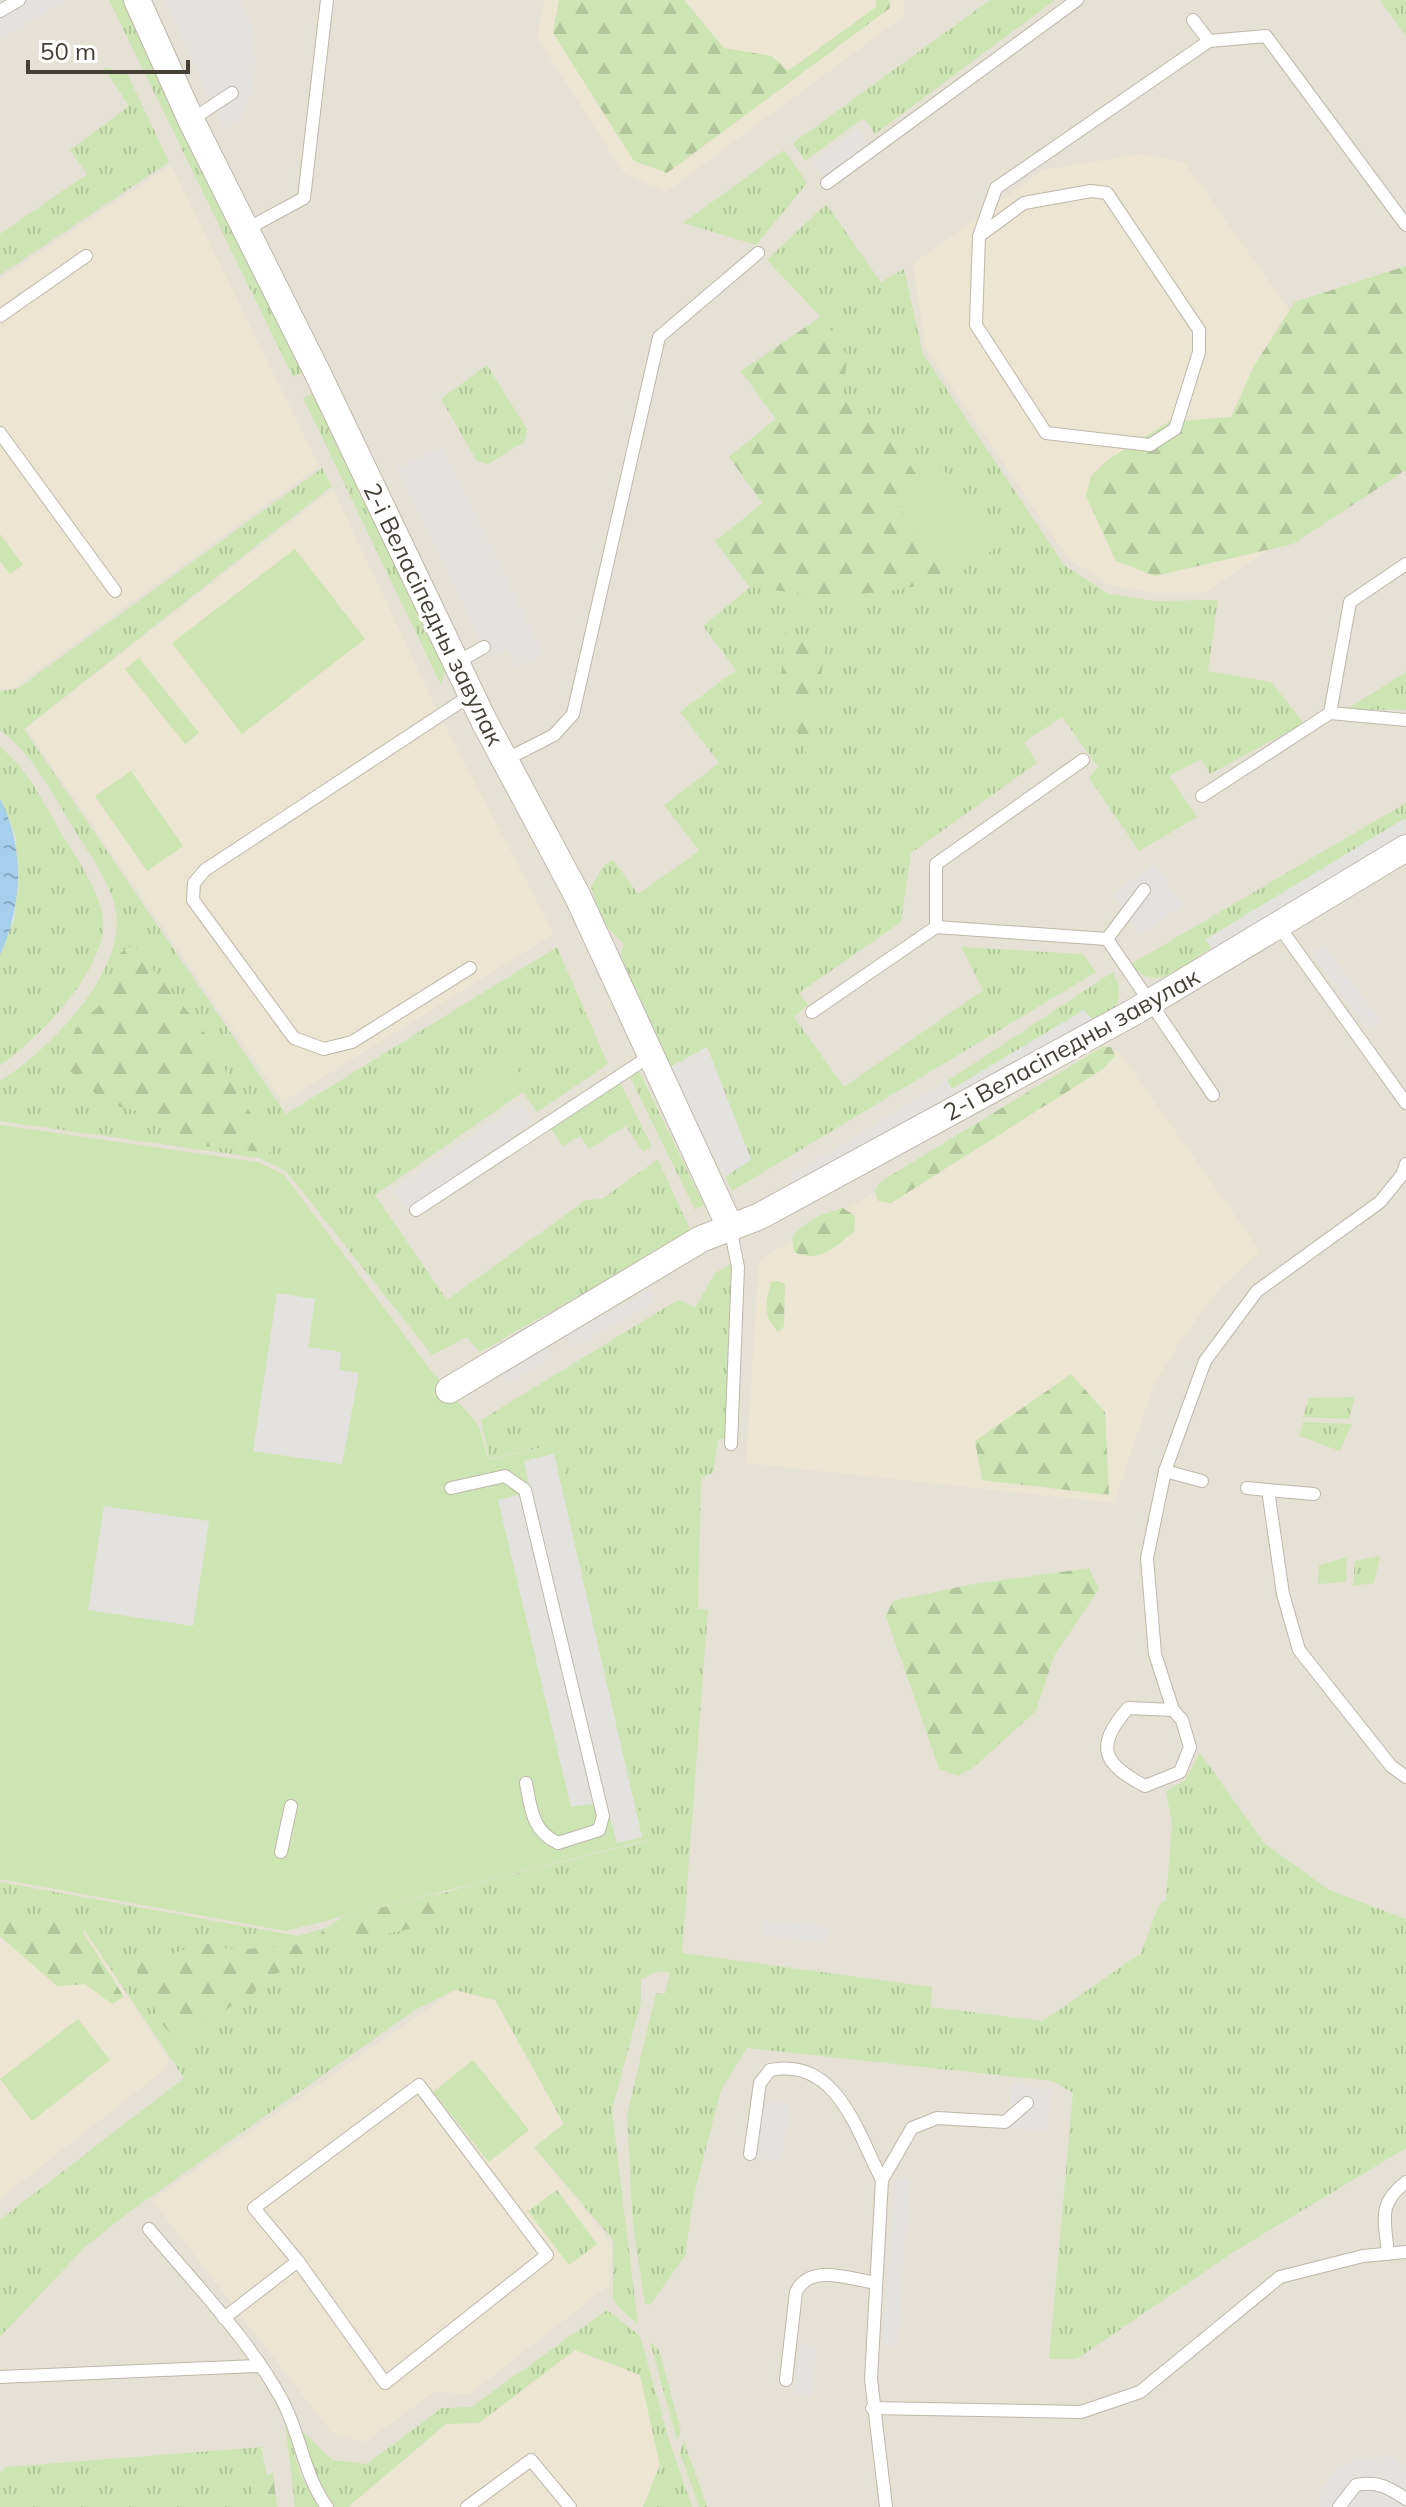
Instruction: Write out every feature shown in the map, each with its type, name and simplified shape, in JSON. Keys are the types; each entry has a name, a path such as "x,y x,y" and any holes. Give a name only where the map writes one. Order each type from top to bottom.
{"street":[{"name":"2-і Веласіпедны завулак","path":"137,0 191,120 247,229 471,695 577,895 730,1227"},
{"name":"2-і Веласіпедны завулак","path":"449,1390 701,1239 760,1216 1150,1002 1406,848"}],"lane":[{"path":"0,11 19,0"},
{"path":"247,229 304,198 327,0"},
{"path":"827,183 1077,0"},
{"path":"1193,20 1209,41"},
{"path":"979,236 1024,203 1091,191 1107,193 1199,330 1199,352 1175,429 1150,445 1046,433 976,325 979,236 996,188 1209,41 1266,36 1406,225"},
{"path":"191,120 232,93"},
{"path":"505,760 554,735 573,714 659,337 758,253"},
{"path":"0,316 86,256"},
{"path":"0,433 115,591"},
{"path":"1330,713 1350,602 1406,564"},
{"path":"456,663 484,647"},
{"path":"470,968 352,1042 324,1049 294,1038 193,900 194,883 205,870 471,695"},
{"path":"1202,796 1330,713 1406,720"},
{"path":"936,927 936,864 1083,760"},
{"path":"1107,939 1144,890"},
{"path":"1278,925 1406,1103"},
{"path":"812,1012 936,927 1107,939"},
{"path":"1107,939 1213,1095"},
{"path":"416,1210 650,1056"},
{"path":"1173,1710 1128,1708 1110,1729 1108,1751 1117,1772 1145,1786 1180,1772 1190,1747 1182,1720 1173,1710 1155,1654 1147,1558 1165,1471 1205,1361 1257,1291 1380,1202 1402,1175 1406,1164"},
{"path":"730,1227 738,1267 731,1444"},
{"path":"1165,1471 1202,1481"},
{"path":"451,1488 505,1476 525,1490 603,1816 599,1830 558,1843 543,1836 536,1826 526,1783"},
{"path":"1247,1488 1314,1494"},
{"path":"1268,1490 1283,1594 1299,1650 1373,1745 1406,1777"},
{"path":"281,1852 291,1806"},
{"path":"750,2154 760,2083 770,2070 804,2068 818,2074 837,2095 882,2180"},
{"path":"419,2085 547,2255 385,2383 298,2261 254,2208 419,2085"},
{"path":"886,2507 872,2408 882,2180 912,2128 937,2118 1005,2122 1027,2103"},
{"path":"1388,2254 1384,2214 1389,2195 1406,2182"},
{"path":"149,2229 224,2318 281,2399 308,2475 327,2507"},
{"path":"872,2408 1081,2412 1140,2392 1280,2277 1363,2256 1406,2252"},
{"path":"224,2318 298,2261"},
{"path":"786,2380 796,2292 802,2282 822,2274 876,2283"},
{"path":"0,2377 258,2366"},
{"path":"467,2507 531,2460 570,2507"},
{"path":"1339,2507 1356,2485 1373,2481 1389,2486 1406,2499"}],"shaded area":[{"path":"0,0 1406,0 1406,2507 0,2507 0,966 20,920 0,792"},
{"path":"0,0 66,0 0,39"},
{"path":"164,0 239,0 251,22 256,62 251,94 242,115 225,131"},
{"path":"544,0 903,0 905,15 666,192 624,173 537,37"},
{"path":"857,129 870,147 825,179 812,161"},
{"path":"1142,154 1185,163 1397,462 1205,593 1153,593 1110,585 1069,559 926,349 913,264 1043,170"},
{"path":"171,165 319,466 15,687 0,690 0,279"},
{"path":"442,447 543,654 516,667 507,649 489,657 397,469"},
{"path":"333,489 439,714 554,934 283,1102 26,728"},
{"path":"1404,819 1406,848 1219,961 1206,939"},
{"path":"1155,864 1183,905 1140,935 1112,894"},
{"path":"1324,945 1380,1021 1369,1031 1312,954"},
{"path":"1084,1010 1093,1020 799,1192 790,1176 947,1081 952,1089"},
{"path":"707,1047 751,1160 725,1177 667,1069"},
{"path":"1118,1050 1260,1251 1218,1290 1179,1343 1153,1387 1114,1503 746,1463 759,1260"},
{"path":"520,1102 533,1122 407,1210 393,1190"},
{"path":"650,1290 656,1301 573,1347 566,1335"},
{"path":"277,1293 315,1299 308,1347 341,1352 339,1370 359,1373 342,1464 253,1451"},
{"path":"546,1346 553,1358 505,1384 499,1372"},
{"path":"554,1454 642,1837 617,1843 606,1802 571,1807 498,1500 531,1492 524,1461"},
{"path":"104,1506 209,1521 193,1626 88,1610"},
{"path":"762,1920 828,1927 826,1942 761,1935"},
{"path":"89,1937 169,2060 164,2070 0,2199 0,1939"},
{"path":"455,1990 495,2000 565,2124 534,2147 612,2244 610,2284 470,2394 434,2392 366,2442 332,2433 152,2200"},
{"path":"1011,2084 1051,2090 1047,2130 1008,2128"},
{"path":"752,2100 789,2104 782,2161 745,2157"},
{"path":"896,2177 910,2178 897,2346 882,2345"},
{"path":"799,2343 817,2346 812,2396 794,2394"},
{"path":"575,2350 640,2375 660,2465 643,2507 348,2507 446,2424 479,2422"},
{"path":"1390,2456 1406,2466 1406,2507 1320,2507 1320,2493 1334,2471 1361,2458"}],"green space":[{"path":"109,0 124,0 305,371 293,377"},
{"path":"559,0 684,0 724,48 772,56 788,71 876,7 876,0 889,0 890,8 667,173 634,161 553,33"},
{"path":"990,0 1055,0 875,134 864,118 805,161 793,143"},
{"path":"1380,0 1406,0 1406,36"},
{"path":"103,67 127,73 169,162 0,275 0,234 87,174 70,150 129,106"},
{"path":"784,150 807,183 756,245 683,223"},
{"path":"826,204 881,282 904,269 923,354 1065,566 1109,594 1155,601 1218,600 1208,671 1271,682 1304,723 1210,774 1201,759 1169,776 1197,817 1139,851 1089,778 1098,767 1062,717 1024,742 1037,763 911,853 901,922 799,993 808,1005 794,1017 844,1087 983,990 961,947 1083,954 1096,972 732,1191 725,1177 751,1159 707,1047 667,1069 619,961 624,944 602,923 591,887 603,866 613,860 638,894 699,851 664,805 719,763 680,712 736,670 703,626 750,587 715,541 763,504 729,457 776,419 741,371 821,317 767,260"},
{"path":"1406,266 1406,470 1293,544 1155,576 1116,561 1086,496 1091,476 1109,459 1169,422 1231,417 1254,366 1295,302"},
{"path":"822,316 847,355 843,399 882,424 921,481 894,501 949,580 885,592 820,596 750,587 715,541 763,503 729,457 776,419 741,371"},
{"path":"487,365 527,429 524,442 488,464 477,461 441,399"},
{"path":"314,393 445,671 441,685 303,398"},
{"path":"942,467 997,547 949,580 894,500"},
{"path":"322,468 332,486 24,729 286,1114 557,947 608,1064 537,1112 523,1092 375,1195 447,1300 586,1200 602,1199 658,1159 691,1232 480,1352 467,1337 432,1355 286,1171 259,1158 0,1121 0,1081 59,1032 94,989 115,942 117,919 106,882 49,787 32,762 0,730 0,691 17,689"},
{"path":"0,534 23,565 10,574 0,561"},
{"path":"295,549 365,639 242,734 172,643"},
{"path":"785,633 826,645 808,757 780,690"},
{"path":"139,658 199,733 185,744 125,669"},
{"path":"1406,671 1406,710 1347,709 1403,674"},
{"path":"0,747 19,765 40,797 92,885 103,919 102,939 83,980 51,1020 0,1066 0,955 14,918 18,885 16,838 0,799"},
{"path":"131,771 183,846 147,871 95,796"},
{"path":"1406,803 1406,822 1404,819 1206,940 1211,948 1181,969 1160,977 1150,977 1131,964"},
{"path":"133,945 202,1029 273,1153 192,1145 149,1114 106,1103 67,1068 75,1031 115,990 121,969 120,953"},
{"path":"1113,972 1119,996 1109,1013 1093,1020 1084,1010 952,1089 947,1081"},
{"path":"1102,1047 1111,1047 1115,1056 1103,1069 891,1203 878,1201 875,1191 880,1182"},
{"path":"507,1056 521,1075 486,1102 471,1083"},
{"path":"639,1071 704,1205 695,1210 630,1077"},
{"path":"620,1082 652,1147 643,1152 626,1126 589,1149 580,1136 563,1146 551,1129"},
{"path":"0,1125 258,1162 284,1175 429,1368 479,1426 488,1460 558,1444 646,1840 286,1931 0,1879"},
{"path":"843,1208 855,1216 854,1232 819,1255 794,1252 792,1237 802,1226 821,1215"},
{"path":"731,1264 725,1439 718,1439 713,1473 701,1478 698,1609 708,1609 682,1953 932,1987 931,2007 1043,2021 1141,1953 1159,1905 1166,1900 1172,1824 1166,1791 1184,1781 1200,1753 1264,1843 1329,1890 1406,1919 1406,2148 1232,2253 1077,2359 1049,2359 1073,2093 1053,2081 747,2048 721,2090 694,2195 685,2256 650,2305 645,2304 633,2226 627,2115 656,1993 665,1994 670,1973 659,1971 641,1979 641,2002 612,2110 638,2325 613,2301 613,2240 534,2147 564,2124 495,2000 455,1990 415,2010 128,2213 85,2247 0,2337 0,2220 184,2078 85,1931 0,1931 0,1882 298,1936 474,1884 646,1841 558,1444 489,1459 481,1420 671,1304 680,1300 695,1308 715,1273"},
{"path":"771,1282 785,1284 784,1326 778,1332 769,1320 767,1308"},
{"path":"1071,1374 1105,1412 1109,1495 982,1480 975,1441"},
{"path":"1355,1397 1349,1419 1303,1417 1309,1398"},
{"path":"1303,1422 1352,1424 1340,1451 1299,1436"},
{"path":"1380,1556 1374,1583 1353,1586 1355,1561"},
{"path":"1347,1557 1346,1582 1318,1584 1319,1565"},
{"path":"1089,1568 1099,1589 1054,1656 1036,1711 974,1767 958,1776 939,1769 886,1616 893,1601 968,1585"},
{"path":"435,1894 457,1896 463,1902 429,1923 409,1929 310,1946 299,1963 267,1978 247,2001 231,2006 189,2037 176,2039 157,2019 151,1995 139,1978 134,1961 140,1955 168,1955 203,1943 237,1950 323,1942 321,1932 343,1917"},
{"path":"0,1910 63,1919 79,1926 124,1997 112,2004 85,1984 57,1986 0,1936"},
{"path":"78,2019 110,2060 32,2121 0,2079"},
{"path":"473,2060 529,2130 489,2162 433,2092"},
{"path":"557,2190 597,2244 569,2265 528,2211"},
{"path":"607,2310 640,2336 669,2440 692,2507 643,2507 660,2465 640,2375 575,2350 479,2423 446,2424 348,2507 335,2507 328,2498 313,2470 300,2429 332,2460 367,2464 442,2408 471,2407"},
{"path":"650,2342 659,2350 681,2431 677,2440"},
{"path":"285,2422 301,2476 318,2507 295,2507"},
{"path":"684,2441 707,2507 699,2507 680,2453"},
{"path":"261,2447 273,2507 0,2507 0,2472 7,2467"},
{"path":"273,2473 277,2507 260,2507 247,2480"}],"water":[{"path":"0,799 14,837 18,877 13,916 0,955"}]}
